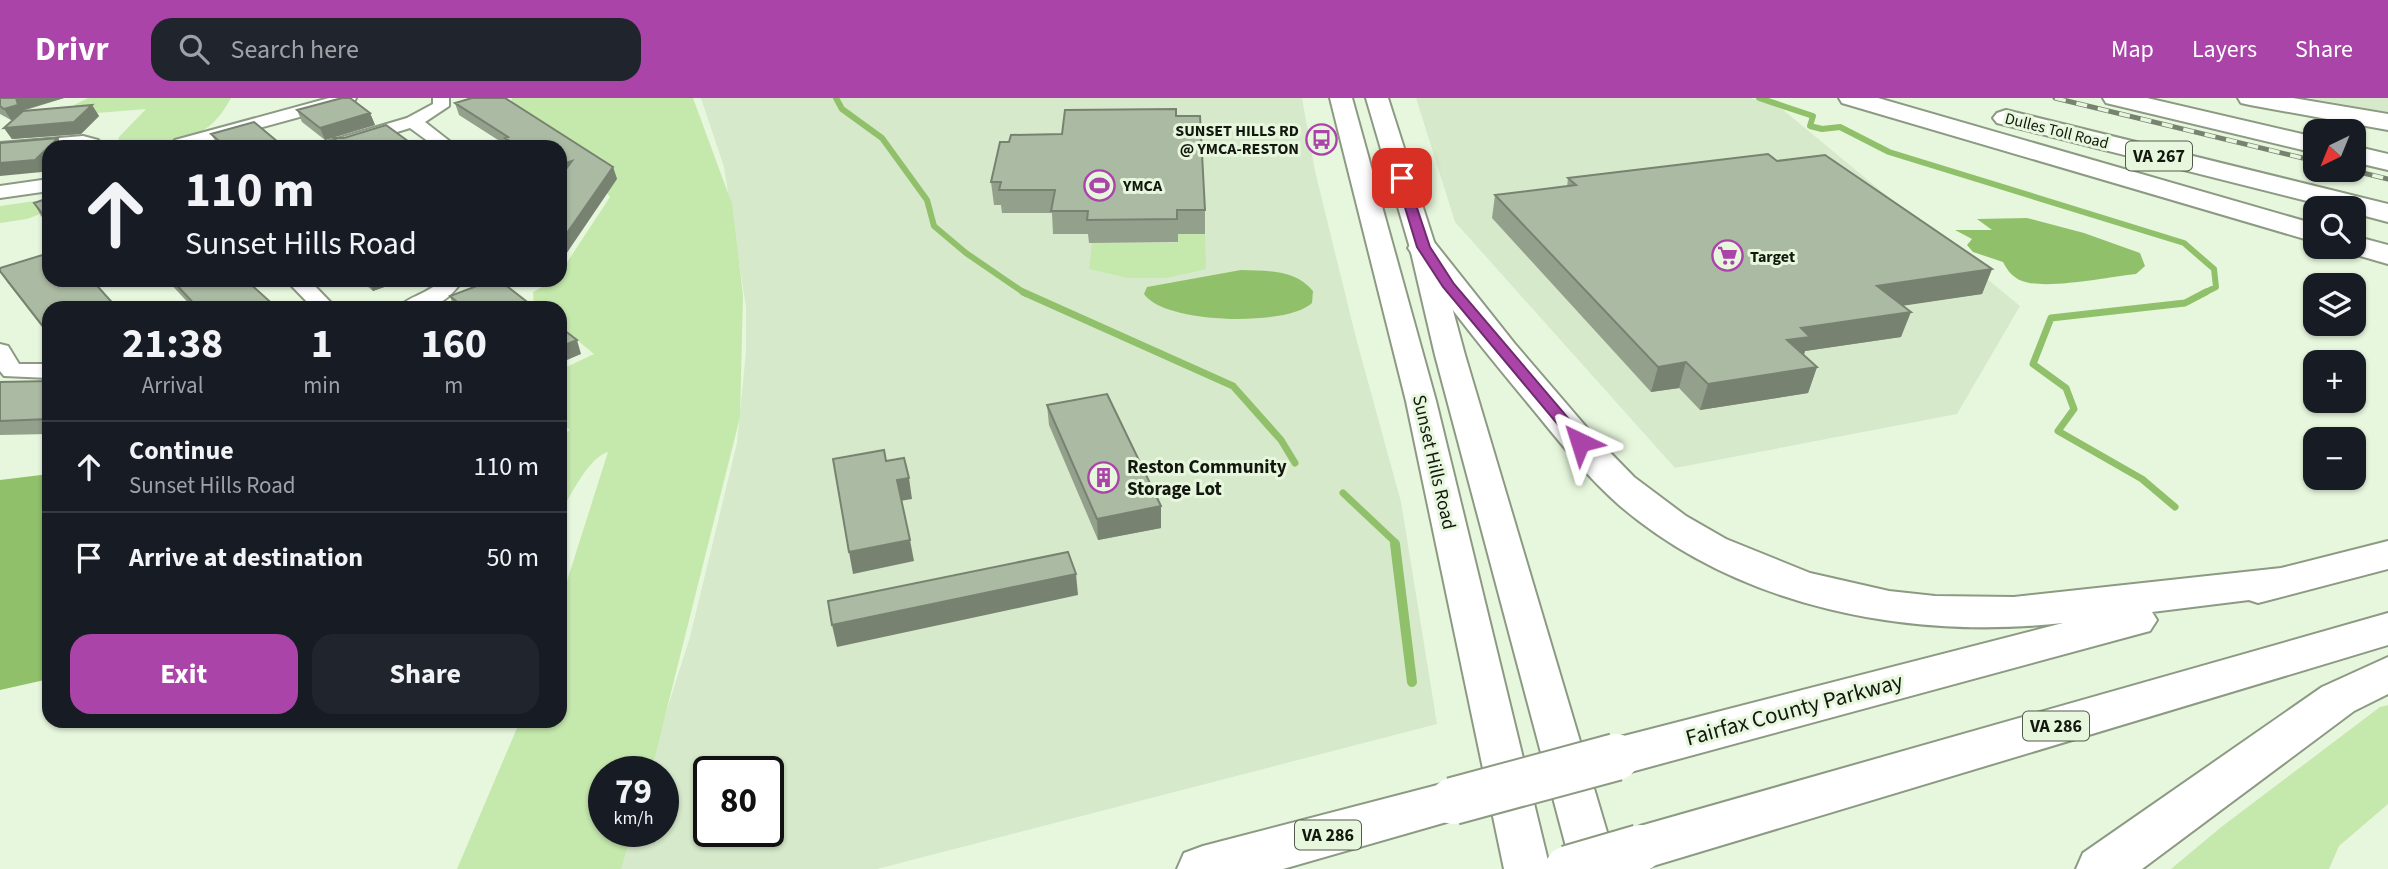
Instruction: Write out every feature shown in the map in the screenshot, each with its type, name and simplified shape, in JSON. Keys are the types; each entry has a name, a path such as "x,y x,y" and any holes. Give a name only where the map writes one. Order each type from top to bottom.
{"highway":[{"path":"1851,98 2303,230"},
{"name":"Dulles Toll Road","path":"1930,98 2388,213"},
{"path":"2017,98 2388,188"},
{"path":"2115,98 2303,142"},
{"path":"2200,98 2303,122"},
{"path":"2250,98 2388,122"},
{"path":"2366,137 2388,142"},
{"path":"2366,157 2388,162"},
{"path":"1423,247 1459,301 1615,481 1644,505 1704,545 1760,570 1860,600 1922,610 1972,613 2056,609 2281,582"},
{"path":"2366,248 2388,254"},
{"name":"Fairfax County Parkway","path":"1203,869 1780,711 2388,555"},
{"name":"VA 286","path":"1567,869 2388,629"},
{"path":"2102,869 2338,699 2388,674"}],"main road":[{"name":"Sunset Hills Road","path":"1341,98 1421,401 1523,849"},
{"path":"1377,98 1423,247 1450,355 1488,481 1595,869"}],"street":[{"path":"196,140 348,98"},
{"path":"352,140 413,122 441,106 441,98"},
{"path":"413,122 438,140"},
{"path":"0,148 42,144"},
{"path":"0,192 42,185"},
{"path":"303,287 318,301"},
{"path":"426,301 438,296 446,287"},
{"path":"0,351 12,371 42,370"}],"shaded area":[{"path":"88,98 231,98 219,117 205,129 178,140 118,140 146,109 85,114 76,111 74,105"},
{"path":"512,98 693,98 732,204 743,295 740,417 655,756 588,756 588,847 627,847 621,869 457,869 517,728 567,728 567,581 608,452 587,469 567,502 567,432 570,430 567,427 567,367 594,354 567,332 567,301 534,301 533,292 542,287 567,287 567,262 610,197 596,179 614,172 511,102"},
{"path":"701,98 1302,98 1315,171 1356,338 1401,502 1437,724 877,869 616,869 623,847 679,847 679,756 652,756 690,637 737,443 746,352 746,307 724,167"},
{"path":"1416,98 1750,98 1782,109 2020,306 1957,414 1675,468 1455,222"},
{"path":"2309,98 2388,98 2388,112 2381,111"},
{"path":"42,201 42,213 27,219 0,223 0,206"},
{"path":"2027,218 2084,233 2140,253 2145,266 2136,274 2094,280 2061,284 2022,281 2009,271 2003,262 1973,252 1967,245 1972,239 1955,230 1992,230 1977,219"},
{"path":"1177,234 1205,234 1206,269 1166,278 1128,278 1089,269 1092,243 1177,243"},
{"path":"1241,270 1280,273 1298,279 1313,291 1312,303 1298,311 1278,316 1226,319 1175,311 1156,304 1144,294 1147,287"},
{"path":"42,475 42,681 0,690 0,480"},
{"path":"2388,705 2388,804 2339,846 2329,869 2171,869 2220,828 2380,707"}],"building":[{"path":"0,98 16,98 18,105 4,109 0,106"},
{"path":"350,98 370,113 320,128 297,110"},
{"path":"472,98 505,98 613,167 567,233 567,168 572,161 567,163 567,140 508,140 505,138 508,137 455,103"},
{"path":"92,105 74,122 4,128 23,111"},
{"name":"YMCA","path":"1176,109 1176,116 1200,116 1205,210 1177,210 1177,219 1087,220 1088,211 1051,211 1055,190 999,190 1001,182 991,182 1000,142 1009,142 1011,135 1062,134 1065,110"},
{"path":"254,122 276,140 218,140 211,134"},
{"path":"386,125 406,140 333,138 344,138"},
{"path":"58,138 42,140 42,153 35,160 0,163 0,143"},
{"name":"Target","path":"1768,154 1777,161 1825,155 1992,269 1877,286 1911,312 1801,328 1810,337 1787,340 1817,367 1708,384 1686,362 1658,367 1495,195 1576,185 1568,178"},
{"path":"42,200 42,213 34,203"},
{"path":"42,255 42,287 98,287 111,301 42,301 42,325 0,268"},
{"path":"178,287 254,287 269,301 192,301"},
{"path":"474,287 508,287 526,301 456,301 450,296"},
{"path":"567,332 577,340 567,344"},
{"path":"42,381 42,419 0,421 0,382"},
{"name":"Reston Community Storage Lot","path":"1107,394 1161,506 1097,519 1047,405"},
{"path":"884,450 886,461 904,458 909,478 897,480 910,540 849,552 833,459"},
{"path":"1068,552 1076,574 832,625 828,601"}],"waterway":[{"path":"836,98 842,109 882,138 927,200 934,226 966,253 1023,292"},
{"path":"1759,98 1813,116 1810,126 1822,129 1840,127 1889,152 2184,243 2214,269 2216,287 2206,292"},
{"path":"1023,292 1233,386 1281,440 1295,463"},
{"path":"2175,507 2142,479 2058,431 2074,409 2066,388 2033,364 2051,318 2185,303 2206,292"},
{"path":"2202,294 2206,292"},
{"path":"1343,493 1395,544"},
{"path":"1395,544 1412,682"}],"railway":[{"path":"2055,98 2303,158"},
{"path":"2366,174 2388,179"}],"place":[{"name":"SUNSET HILLS RD @ YMCA-RESTON","path":"1322,139"},
{"name":"YMCA","path":"1100,185"},
{"name":"Target","path":"1727,256"},
{"name":"Reston Community Storage Lot","path":"1104,477"}],"route":[{"path":"1402,178 1423,247 1449,287 1580,442"}]}
